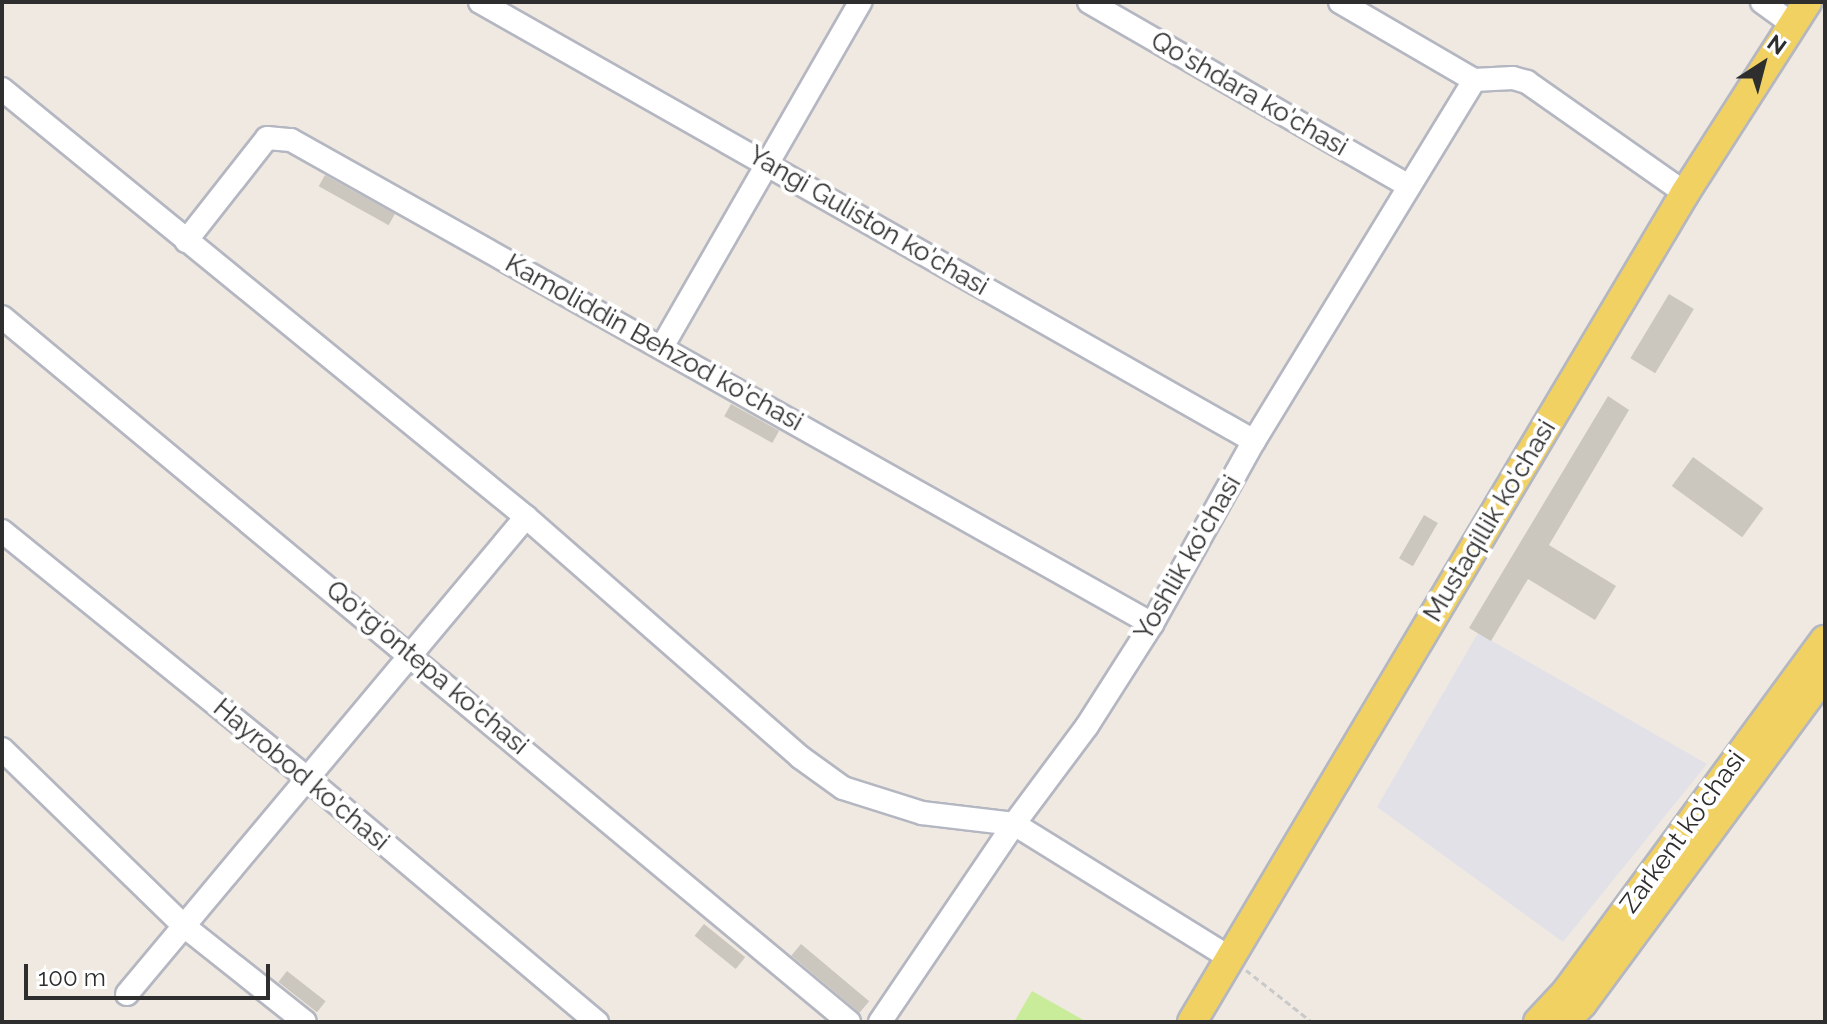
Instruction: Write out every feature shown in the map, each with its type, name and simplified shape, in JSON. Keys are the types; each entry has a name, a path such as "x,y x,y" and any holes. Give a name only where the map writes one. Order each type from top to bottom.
{"main road":[{"name":"Mustaqillik ko'chasi","path":"1192,1022 1685,193 1799,13"},
{"name":"Zarkent ko'chasi","path":"1538,1022 1566,992 1825,640"},
{"name":"Zarkent ko'chasi","path":"1565,1022 1582,1004 1825,674"}],"street":[{"name":"Yangi Guliston ko'chasi","path":"480,2 1254,441"},
{"path":"662,347 860,2"},
{"name":"Qo'shdara ko'chasi","path":"1089,2 1409,186"},
{"path":"1340,2 1474,80 1513,78 1527,82 1685,193"},
{"name":"Mustaqillik ko'chasi","path":"1762,2 1799,13"},
{"name":"Yoshlik ko'chasi","path":"880,1022 1014,824 1087,726 1152,624 1254,441 1474,80"},
{"path":"2,89 526,517 800,757 843,788 922,813 1014,824 1230,958"},
{"name":"Kamoliddin Behzod ko'chasi","path":"186,241 267,138 291,140 1152,624"},
{"name":"Qo'rg'ontepa ko'chasi","path":"2,317 411,654 849,1022"},
{"path":"127,994 526,517"},
{"name":"Hayrobod ko'chasi","path":"2,531 308,779 597,1022"},
{"path":"2,749 184,926 305,1022"}],"path":[{"path":"1230,958 1312,1022"}],"shaded area":[{"path":"1478,633 1707,764 1563,942 1377,807"}],"green space":[{"path":"1032,991 1087,1022 1014,1022"}],"building":[{"path":"325,175 395,214 389,225 319,186"},
{"path":"1669,294 1694,309 1655,373 1630,358"},
{"path":"1608,396 1629,410 1549,545 1616,586 1595,620 1528,579 1491,641 1469,628"},
{"path":"731,404 779,431 772,443 724,416"},
{"path":"1693,457 1763,508 1742,537 1672,486"},
{"path":"1424,515 1438,523 1413,566 1399,558"},
{"path":"704,924 745,957 736,969 695,936"},
{"path":"801,944 869,1001 860,1013 791,955"},
{"path":"287,971 326,1001 317,1012 278,982"}]}
